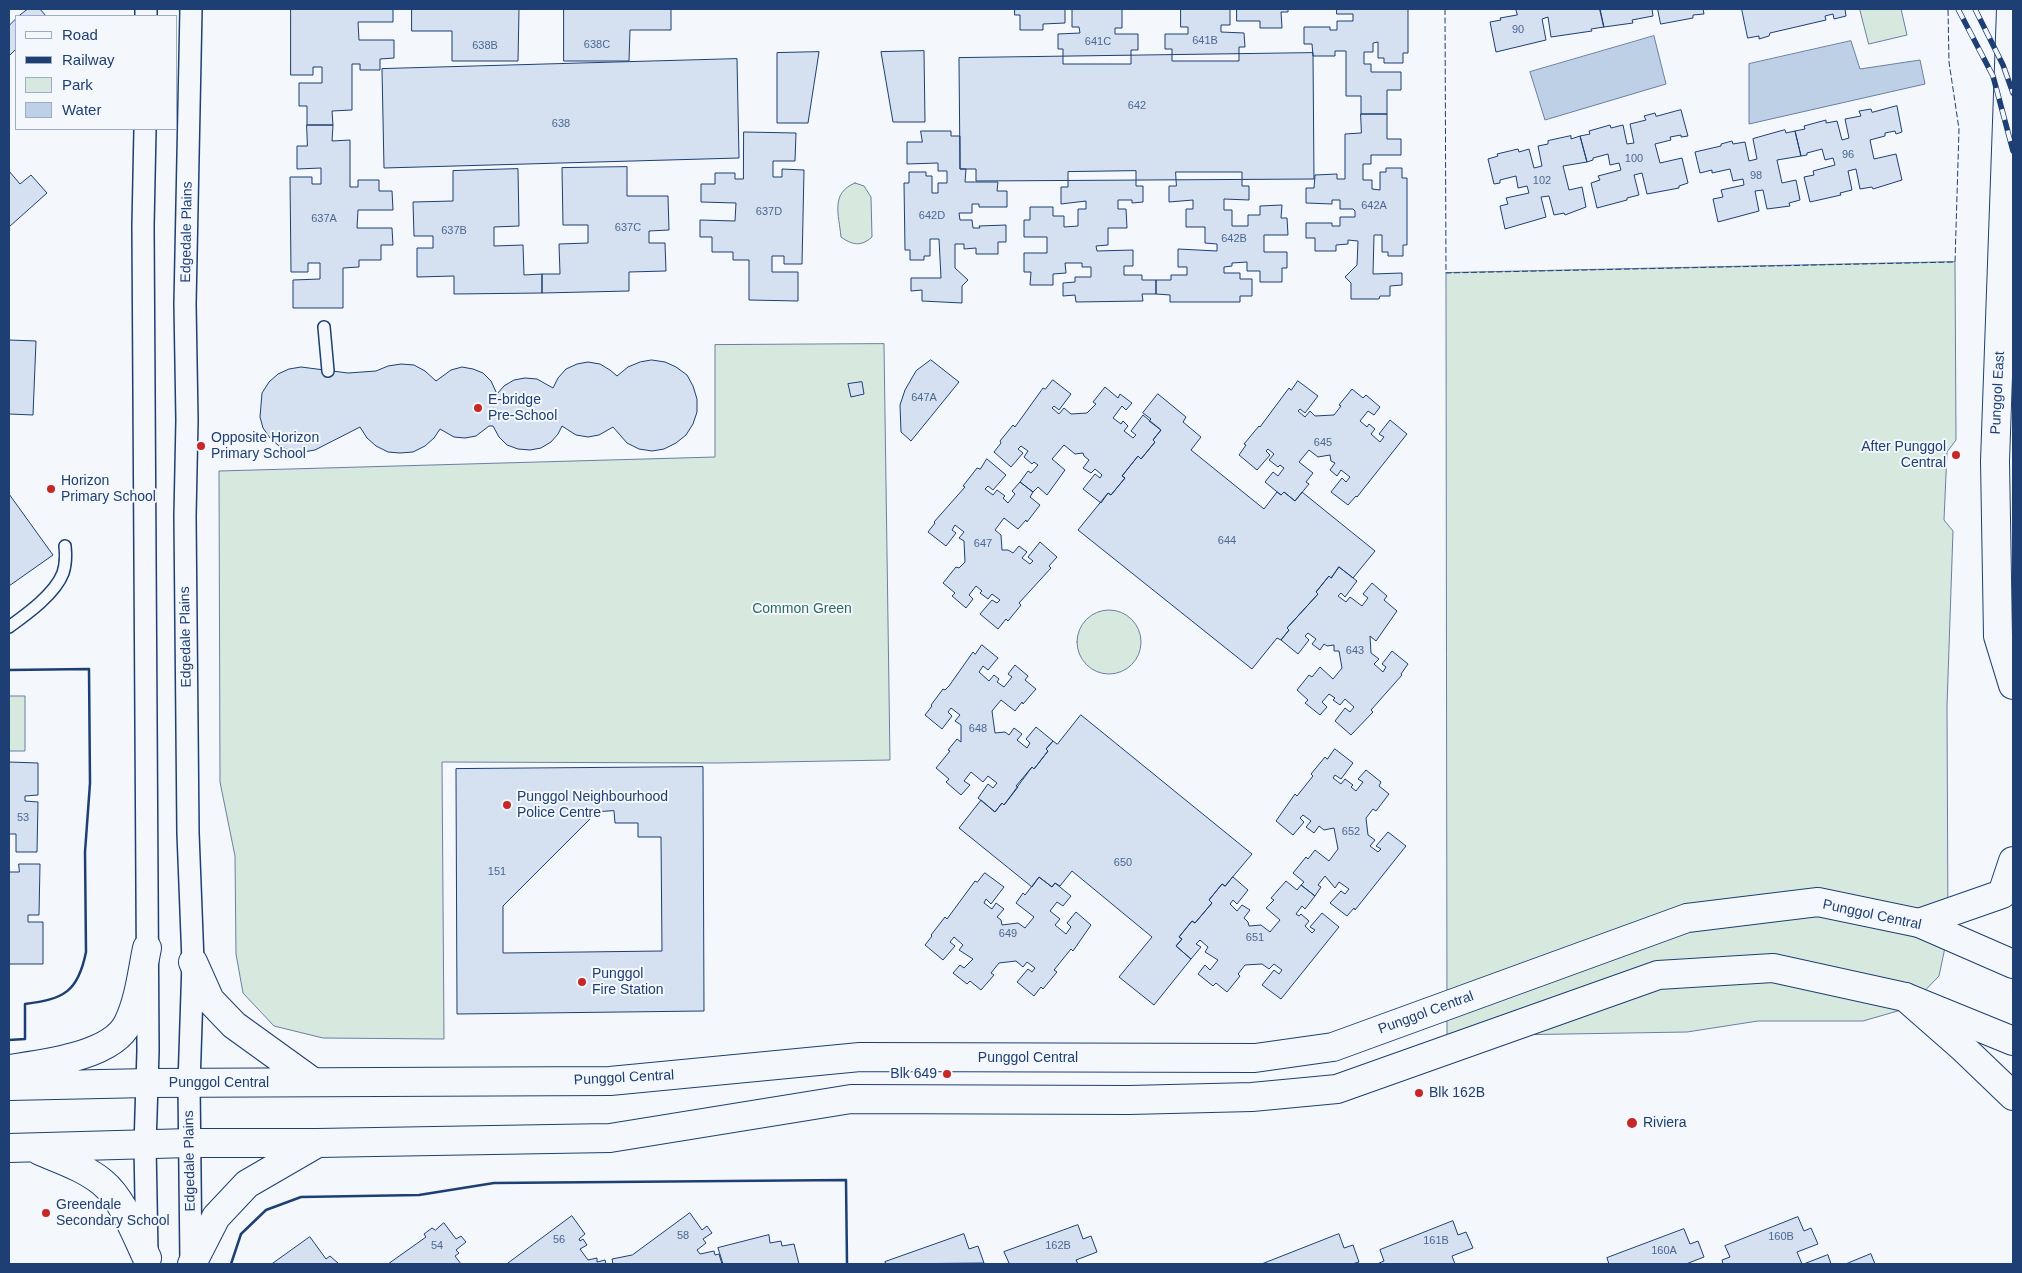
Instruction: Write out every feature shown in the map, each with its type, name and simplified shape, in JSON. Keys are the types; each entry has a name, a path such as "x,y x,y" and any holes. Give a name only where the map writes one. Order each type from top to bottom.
{"main road":[{"name":"Punggol East","path":"2011,9 1995,461 1998,636 2013,685"},
{"path":"1995,461 2013,420"},
{"path":"1919,923 2002,894 2013,861"},
{"name":"Punggol Central","path":"9,1086 148,1083 610,1081 860,1057 1255,1058 1333,1047 1687,918 1818,902 1919,923 2013,964"},
{"path":"9,1069 73,1058 111,1042 117,1037 128,1025 134,1009 147,948"},
{"path":"193,962 210,1000 234,1024 313,1082"},
{"path":"21,1148 145,1146 190,1143 317,1143 610,1138 851,1099 1158,1099 1252,1097 1338,1089 1658,975 1773,968 1905,997 2013,1041"},
{"path":"1905,997 1962,1046 2013,1096"},
{"path":"192,1264 216,1217 247,1184 317,1143"},
{"path":"21,1148 74,1165 103,1183 126,1212 147,1261"}],"street":[{"name":"Edgedale Plains","path":"191,9 185,304 185,516 188,833 193,962 189,1084 192,1264"},
{"path":"145,130 143,245 148,1083 145,1146 147,1261"}],"lane":[{"path":"324,327 328,371"},
{"path":"9,627 28,614 56,585 64,567 65,546"}],"green space":[{"path":"1860,9 1901,9 1907,35 1869,44"},
{"path":"855,183 864,186 871,197 872,237 860,244 849,242 841,237 838,213 839,199 842,193 847,187"},
{"path":"1955,262 1956,440 1947,452 1944,520 1953,531 1947,706 1948,933 1939,976 1908,1008 1863,1021 1758,1021 1687,1032 1447,1036 1446,273"},
{"name":"Common Green","path":"884,344 890,760 717,763 442,762 444,1039 323,1038 274,1026 243,993 236,954 235,856 220,782 219,471 715,457 715,345"},
{"path":"1109,610 1127,616 1135,624 1141,642 1135,660 1127,668 1109,674 1091,668 1083,660 1077,642 1083,624 1091,616"},
{"path":"9,696 25,696 25,751 9,751"}],"water":[{"path":"1654,36 1666,84 1545,120 1530,72"},
{"path":"1851,41 1860,69 1920,60 1925,84 1749,124 1749,64"}],"building":[{"path":"28,9 40,9 45,15 20,15"},
{"path":"291,9 393,9 393,22 358,22 359,40 394,40 394,58 380,59 380,70 360,70 360,64 352,64 352,110 332,111 333,125 307,125 307,106 299,106 299,83 322,83 322,67 313,67 313,75 291,75"},
{"path":"412,9 519,9 518,61 452,61 452,31 412,31"},
{"path":"564,9 671,9 671,30 630,30 629,61 564,61"},
{"path":"1015,9 1065,9 1065,23 1043,24 1043,30 1020,30 1020,15 1015,15"},
{"path":"1072,9 1122,9 1122,28 1115,28 1115,34 1138,34 1138,50 1131,50 1131,64 1063,64 1063,49 1058,49 1058,34 1080,33 1079,27 1072,27"},
{"path":"1181,9 1230,9 1230,25 1221,25 1221,32 1244,33 1245,47 1239,47 1239,61 1172,61 1172,49 1165,49 1165,34 1188,34 1188,27 1181,27"},
{"path":"1237,9 1288,9 1288,12 1281,12 1282,28 1260,28 1260,21 1237,21"},
{"path":"1337,9 1408,9 1408,53 1403,53 1403,63 1384,63 1384,58 1378,58 1378,42 1373,43 1373,52 1364,52 1364,64 1371,64 1371,72 1401,72 1401,90 1387,90 1387,114 1361,114 1361,96 1346,96 1346,51 1335,51 1335,56 1313,56 1312,44 1304,44 1304,27 1330,27 1330,30 1337,30 1337,21 1353,21 1353,14 1337,14"},
{"path":"1516,9 1600,9 1604,27 1591,29 1592,31 1551,37 1548,17 1542,19 1546,40 1496,52 1490,22 1517,15"},
{"path":"1600,9 1652,9 1653,16 1632,20 1633,23 1604,27"},
{"path":"1658,9 1703,9 1704,14 1693,15 1693,18 1661,24"},
{"path":"1742,9 1845,9 1846,16 1834,19 1833,14 1825,16 1826,20 1770,33 1769,36 1759,39 1759,36 1748,38"},
{"path":"15,20 15,50 9,56 9,26"},
{"path":"924,51 925,122 893,122 881,52"},
{"path":"819,52 808,123 777,123 777,53"},
{"path":"1313,53 1314,179 976,181 976,169 960,169 959,58"},
{"path":"737,59 739,158 384,168 382,69"},
{"path":"1897,106 1902,132 1896,134 1895,131 1885,133 1885,136 1870,140 1874,159 1896,154 1902,180 1873,189 1872,187 1860,189 1856,169 1848,171 1852,190 1840,193 1841,195 1810,202 1804,177 1814,175 1813,171 1835,165 1833,158 1825,160 1822,149 1801,156 1795,131 1805,129 1804,126 1826,120 1826,123 1837,121 1842,140 1849,138 1845,119 1861,116 1859,111 1871,109 1872,112"},
{"path":"1681,110 1688,136 1670,137 1671,140 1655,144 1660,163 1682,158 1688,183 1679,186 1679,188 1647,194 1642,173 1634,175 1639,195 1597,208 1591,183 1600,180 1598,176 1621,170 1619,163 1610,165 1608,154 1593,158 1593,160 1587,162 1580,136 1590,134 1589,131 1610,125 1611,128 1623,125 1627,144 1634,143 1630,124 1646,120 1644,116 1655,113 1656,116"},
{"path":"1361,114 1387,114 1387,139 1401,139 1401,155 1371,155 1371,164 1363,164 1363,180 1372,180 1372,189 1380,190 1380,172 1386,172 1386,168 1402,168 1402,178 1407,178 1407,245 1403,245 1403,256 1388,256 1388,252 1382,252 1382,235 1374,235 1373,274 1402,273 1402,285 1390,286 1390,296 1380,296 1379,299 1351,299 1351,283 1345,277 1357,265 1358,241 1348,240 1348,244 1336,245 1336,251 1315,251 1315,238 1306,238 1306,223 1332,223 1332,226 1340,226 1340,217 1355,217 1353,209 1340,209 1340,200 1332,200 1332,204 1306,203 1306,188 1314,188 1315,175 1337,174 1337,179 1345,179 1345,134 1361,133"},
{"path":"307,125 333,125 332,141 350,140 350,187 358,187 358,180 379,180 379,191 392,191 393,210 358,210 357,228 392,228 393,245 381,245 381,260 359,260 359,267 343,268 343,308 293,308 293,280 320,279 320,263 308,263 308,272 291,272 290,177 312,177 312,184 321,184 321,168 297,169 297,146 307,146"},
{"path":"1785,130 1786,133 1795,131 1801,156 1777,160 1782,183 1796,180 1800,200 1789,203 1790,206 1767,209 1763,190 1755,191 1759,211 1718,222 1713,199 1723,197 1721,190 1744,185 1743,179 1733,181 1730,169 1712,173 1712,170 1700,173 1695,152 1721,146 1721,144 1732,141 1733,144 1745,142 1749,161 1757,159 1753,139"},
{"path":"921,131 951,131 951,136 960,136 960,169 966,169 965,182 998,182 997,191 1007,191 1007,207 979,207 979,204 972,204 972,213 959,213 960,220 972,220 973,228 1006,225 1006,242 998,242 998,254 976,254 976,248 964,249 964,244 955,244 955,268 968,280 962,286 962,303 922,301 922,290 911,291 911,278 941,278 939,239 930,239 930,256 924,256 924,260 910,260 910,250 905,250 904,183 909,183 909,172 926,172 926,176 932,176 932,193 938,193 938,183 947,183 947,171 938,171 938,163 907,164 907,142 922,142"},
{"path":"744,132 796,133 795,161 773,161 773,177 782,177 782,169 804,170 802,264 784,264 784,256 772,256 772,272 798,272 798,301 749,300 749,260 733,260 733,252 712,252 712,237 700,237 700,220 735,221 736,203 701,202 701,184 715,184 715,173 735,173 735,179 743,179"},
{"path":"1571,136 1571,139 1580,136 1587,162 1563,166 1569,190 1582,187 1586,207 1565,215 1564,213 1554,215 1549,196 1541,197 1546,217 1505,229 1500,206 1508,204 1506,198 1529,193 1527,186 1518,188 1516,176 1500,180 1500,183 1494,184 1488,159 1498,156 1497,154 1518,149 1519,152 1529,149 1534,168 1542,166 1538,146 1548,144 1548,141"},
{"path":"627,167 627,196 668,196 669,230 649,231 649,243 665,243 666,271 629,272 629,291 542,293 542,274 560,274 559,244 588,243 588,225 563,225 562,168"},
{"path":"518,169 519,226 494,227 494,246 523,245 524,275 542,274 542,293 454,294 454,276 417,277 417,248 433,248 433,236 414,236 413,202 453,201 453,171"},
{"path":"9,171 20,184 31,175 47,193 9,227"},
{"path":"1136,171 1136,186 1143,186 1143,202 1132,203 1132,200 1118,200 1118,209 1126,209 1127,228 1108,228 1108,245 1096,246 1097,251 1133,250 1133,266 1124,266 1124,275 1142,275 1142,280 1156,280 1156,294 1142,294 1143,301 1076,302 1075,295 1063,296 1063,283 1075,282 1075,277 1091,277 1091,267 1082,267 1082,263 1065,263 1066,273 1053,274 1053,285 1030,285 1031,272 1024,272 1024,253 1047,253 1047,237 1024,237 1024,220 1030,220 1030,207 1053,207 1053,216 1064,216 1064,227 1078,226 1078,209 1086,209 1086,201 1061,204 1061,187 1068,187 1068,172"},
{"path":"1176,172 1242,172 1242,186 1249,186 1249,200 1224,199 1224,210 1232,210 1232,226 1248,226 1248,215 1260,215 1260,206 1282,205 1281,218 1287,218 1288,235 1264,235 1264,252 1287,252 1287,268 1282,268 1282,282 1260,282 1260,271 1247,271 1247,262 1232,263 1232,266 1224,267 1224,273 1240,273 1240,279 1252,279 1252,296 1240,296 1240,302 1170,302 1170,295 1156,294 1156,280 1171,280 1171,275 1187,275 1187,267 1178,267 1178,249 1217,251 1217,244 1205,243 1205,227 1186,227 1186,209 1193,209 1193,200 1169,202 1169,186 1176,186"},
{"path":"9,340 36,341 33,415 9,414"},
{"name":"E-bridge Pre-School","path":"652,360 665,362 687,375 697,399 697,412 693,424 686,435 664,449 652,451 639,449 627,443 613,427 599,435 588,437 576,435 562,426 551,442 541,448 530,450 518,449 507,445 499,437 493,426 489,426 476,436 465,438 454,437 440,429 425,446 413,452 388,452 376,446 367,438 360,427 315,450 291,451 279,446 270,438 263,428 260,417 262,393 269,382 278,374 289,369 301,367 348,373 376,371 388,366 401,364 414,365 425,371 436,381 451,370 462,367 483,373 491,381 497,394 504,386 514,380 525,378 537,379 553,388 558,378 566,369 577,364 588,362 600,364 617,376 628,367"},
{"path":"931,360 959,382 911,441 901,432 900,405 905,390 916,371"},
{"path":"1053,380 1071,394 1059,410 1054,406 1052,408 1059,414 1064,408 1071,414 1087,413 1096,404 1093,402 1105,387 1118,398 1120,394 1132,403 1126,410 1122,406 1113,418 1121,424 1123,421 1128,426 1124,431 1133,438 1136,435 1131,431 1143,415 1161,430 1153,440 1155,442 1141,459 1138,456 1122,476 1125,478 1111,495 1108,493 1101,503 1083,489 1095,474 1100,478 1102,475 1095,469 1091,473 1083,468 1089,460 1083,453 1075,454 1064,445 1052,459 1065,470 1047,495 1038,487 1033,492 1020,482 1028,471 1031,473 1038,465 1034,462 1032,464 1024,457 1028,451 1021,446 1018,449 1023,453 1011,467 994,452 1001,443 1000,441 1013,425 1015,427 1043,388 1045,389"},
{"path":"1298,381 1318,396 1305,413 1300,409 1298,411 1305,417 1310,411 1315,416 1334,415 1341,406 1339,405 1352,389 1363,398 1366,395 1380,407 1374,415 1368,411 1360,421 1367,427 1369,424 1375,429 1371,434 1380,442 1384,437 1379,434 1390,420 1407,434 1357,497 1348,505 1331,492 1342,478 1346,482 1350,477 1341,470 1337,476 1330,470 1335,463 1331,461 1330,455 1318,457 1309,450 1299,462 1313,473 1306,482 1309,484 1295,501 1284,492 1281,495 1265,482 1273,472 1278,476 1284,468 1280,465 1278,467 1269,460 1274,454 1268,449 1266,451 1270,455 1257,470 1239,455 1246,445 1244,444 1260,427 1289,388 1291,390"},
{"path":"862,382 864,394 851,397 848,384"},
{"path":"1158,394 1186,417 1183,422 1201,437 1191,450 1264,509 1277,492 1281,495 1284,492 1295,501 1302,492 1375,551 1353,578 1339,567 1331,578 1329,576 1316,592 1318,594 1287,628 1289,630 1281,640 1277,638 1252,669 1078,530 1108,493 1111,495 1125,478 1122,476 1138,456 1141,459 1155,442 1153,440 1161,430 1149,421 1151,419 1143,413"},
{"path":"987,459 1006,475 993,490 988,486 985,489 993,495 997,490 1005,496 1003,498 1008,503 1015,494 1012,491 1020,482 1033,492 1030,497 1040,505 1027,522 1026,520 1018,529 1004,518 995,530 1001,535 1002,550 1008,550 1013,553 1019,546 1027,552 1022,558 1030,564 1033,561 1028,557 1040,542 1057,557 1049,566 1051,568 1019,603 1021,605 1008,621 1006,619 998,629 980,614 992,600 997,603 1000,600 992,594 988,599 980,593 982,591 976,586 969,595 973,599 966,608 952,596 955,593 943,583 956,567 959,568 965,562 964,541 959,538 964,532 955,525 952,530 956,533 946,546 928,532 934,522 965,487 963,486 977,468 980,469"},
{"path":"9,494 53,555 9,586"},
{"path":"1339,567 1357,581 1345,597 1341,593 1338,596 1346,602 1350,597 1362,606 1368,598 1363,594 1372,583 1387,596 1384,600 1397,611 1376,641 1370,636 1371,653 1379,659 1374,664 1383,672 1386,667 1382,664 1392,651 1408,664 1402,675 1371,710 1373,712 1351,735 1335,721 1345,708 1350,712 1354,707 1345,699 1340,705 1329,694 1322,702 1327,707 1320,715 1305,703 1308,700 1297,690 1309,675 1312,677 1320,667 1333,679 1342,668 1339,651 1334,651 1334,645 1327,646 1324,644 1320,650 1312,644 1316,639 1308,633 1305,636 1309,640 1298,654 1281,640 1289,630 1287,628 1318,594 1316,592 1329,576 1331,578"},
{"path":"982,645 998,658 988,670 983,666 979,672 989,681 994,675 999,679 997,682 1004,687 1012,677 1008,674 1015,665 1028,676 1025,680 1036,689 1015,711 1001,700 992,711 995,733 1005,732 1009,735 1014,728 1022,734 1017,740 1027,748 1030,743 1026,739 1036,727 1053,741 1034,769 1032,767 1016,786 1018,787 1004,805 1002,803 995,812 978,798 988,784 993,788 997,783 988,776 983,782 971,772 964,781 970,785 961,795 946,782 949,779 936,768 957,739 961,742 961,725 955,721 960,715 951,708 948,712 952,716 942,729 925,715 943,689 945,690 949,686 973,652 975,654"},
{"path":"1081,715 1252,854 1225,886 1222,884 1209,900 1212,903 1195,923 1192,921 1179,937 1182,939 1176,946 1191,959 1154,1005 1119,977 1152,937 1072,871 1060,886 1055,883 1052,887 1039,877 1032,887 959,828 981,800 995,812 1002,803 1004,805 1032,767 1034,769 1048,751 1046,749 1053,741 1057,744"},
{"path":"1335,749 1353,763 1341,779 1335,775 1333,778 1341,784 1345,779 1353,785 1351,787 1356,791 1363,782 1358,779 1366,770 1381,782 1379,786 1389,794 1376,811 1373,809 1366,818 1368,835 1375,840 1370,846 1378,852 1381,849 1376,846 1388,832 1406,846 1355,910 1354,908 1347,916 1330,903 1341,891 1345,894 1349,889 1339,882 1335,888 1325,876 1318,885 1321,887 1315,896 1301,885 1304,882 1293,873 1306,857 1308,859 1315,850 1329,861 1338,849 1334,828 1324,830 1319,826 1314,833 1306,827 1311,821 1303,815 1300,818 1304,822 1293,835 1276,821 1295,794 1297,796 1313,776 1311,774 1325,757 1327,759"},
{"path":"9,762 38,763 38,795 25,796 25,801 38,802 37,852 16,852 16,834 9,834"},
{"path":"703,767 704,1011 457,1014 456,769","holes":["614,811 615,823 638,823 638,837 661,837 662,951 503,953 503,906 597,812"]},
{"path":"19,864 40,864 39,915 28,915 28,922 43,922 43,964 9,964 9,872 19,872"},
{"path":"985,873 1004,887 991,904 986,899 984,903 992,909 996,903 1004,909 997,917 1001,920 1002,925 1018,923 1025,928 1034,917 1016,903 1039,877 1052,887 1055,883 1071,896 1063,906 1057,902 1050,911 1060,919 1055,925 1066,934 1071,927 1067,923 1076,912 1091,925 1073,951 1071,949 1054,970 1057,972 1043,989 1041,987 1034,996 1017,982 1028,969 1032,972 1035,968 1027,962 1023,967 1016,961 999,963 991,973 994,975 981,990 970,981 967,984 953,973 960,965 964,968 973,959 959,950 963,945 954,937 950,942 955,946 943,960 925,945 975,881 977,882"},
{"path":"1233,877 1248,890 1237,904 1233,900 1230,904 1237,911 1242,905 1250,910 1244,918 1249,926 1261,925 1270,932 1280,920 1266,908 1274,900 1271,898 1286,881 1297,890 1301,885 1315,896 1305,909 1302,906 1296,914 1299,916 1301,914 1309,921 1305,926 1312,933 1315,930 1310,927 1322,913 1339,927 1281,999 1262,985 1274,970 1279,974 1282,970 1274,964 1269,969 1262,964 1245,965 1238,974 1240,976 1227,992 1216,983 1213,986 1198,974 1205,965 1210,970 1218,960 1205,952 1208,947 1200,940 1196,944 1201,947 1191,959 1176,946 1182,939 1179,937 1192,921 1195,923 1212,903 1209,900 1222,884 1225,886"},
{"path":"690,1213 702,1230 707,1226 712,1233 703,1239 706,1243 697,1250 700,1254 714,1251 715,1255 719,1254 722,1264 613,1264 612,1259 632,1255"},
{"path":"572,1216 585,1234 579,1239 580,1241 583,1239 587,1245 580,1249 588,1260 597,1258 597,1262 605,1260 606,1264 507,1264"},
{"path":"1798,1217 1804,1231 1811,1228 1818,1244 1797,1252 1802,1264 1723,1264 1722,1260 1730,1257 1725,1246"},
{"path":"1453,1221 1458,1235 1466,1232 1473,1248 1452,1256 1455,1264 1377,1264 1384,1261 1380,1250"},
{"path":"444,1223 456,1239 461,1236 466,1242 456,1250 459,1253 455,1256 461,1264 388,1264 426,1237 424,1234 432,1228 435,1230"},
{"path":"1078,1225 1083,1239 1091,1236 1097,1252 1076,1260 1078,1264 1006,1264 1009,1263 1004,1252"},
{"path":"1684,1229 1690,1244 1698,1241 1704,1257 1686,1264 1609,1264 1607,1258"},
{"path":"964,1234 969,1249 978,1246 984,1263 886,1264 885,1262"},
{"path":"1339,1234 1344,1248 1353,1245 1359,1262 1352,1264 1262,1264"},
{"path":"769,1235 770,1243 781,1241 782,1246 794,1244 799,1264 723,1264 718,1248"},
{"path":"310,1237 326,1259 330,1256 339,1264 272,1264"},
{"path":"1871,1254 1875,1264 1846,1264 1848,1263"},
{"path":"1828,1255 1831,1264 1804,1264"}],"railway":[{"path":"1958,9 1993,76 2013,151"},
{"path":"1975,9 2003,65 2013,93"}],"fence":[{"path":"1445,9 1446,273 1955,262 1959,129 1949,62 1948,9"}],"wall":[{"path":"9,670 89,669 90,783 85,852 86,952 83,966 79,976 67,991 50,999 25,1004 25,1039 9,1040"},
{"path":"231,1264 241,1234 266,1210 301,1197 419,1195 494,1183 846,1180 847,1264"}],"place":[{"name":"E-bridge Pre-School","path":"478,408"},
{"name":"Opposite Horizon Primary School","path":"201,446"},
{"name":"After Punggol Central","path":"1956,455"},
{"name":"Horizon Primary School","path":"51,489"},
{"name":"Punggol Neighbourhood Police Centre","path":"507,805"},
{"name":"Punggol Fire Station","path":"582,982"},
{"name":"Blk 649","path":"947,1074"},
{"name":"Blk 162B","path":"1419,1093"},
{"name":"Riviera","path":"1632,1123"},
{"name":"Greendale Secondary School","path":"46,1213"}]}
